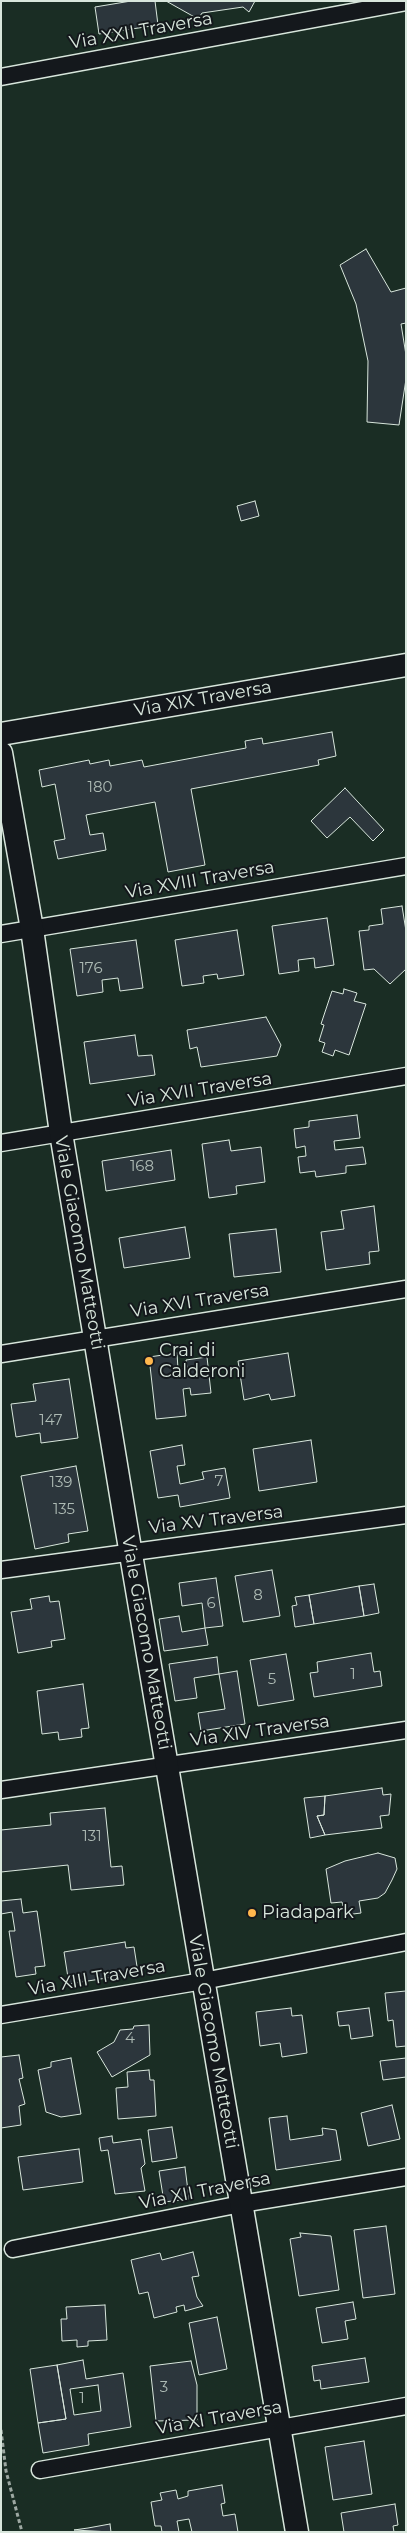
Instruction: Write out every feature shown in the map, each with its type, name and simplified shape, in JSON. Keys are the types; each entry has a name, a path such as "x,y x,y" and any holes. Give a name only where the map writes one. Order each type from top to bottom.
{"street":[{"name":"Via XXII Traversa","path":"1,77 406,2"},
{"name":"Via XIX Traversa","path":"1,734 406,665"},
{"name":"Viale Giacomo Matteotti","path":"1,753 32,929 61,1133 130,1551 297,2532"},
{"name":"Via XVIII Traversa","path":"1,934 406,866"},
{"name":"Via XVII Traversa","path":"1,1143 406,1076"},
{"name":"Via XVI Traversa","path":"1,1354 406,1289"},
{"name":"Via XV Traversa","path":"1,1570 406,1515"},
{"name":"Via XIV Traversa","path":"1,1790 406,1730"},
{"name":"Via XIII Traversa","path":"1,2015 406,1942"},
{"name":"Via XII Traversa","path":"13,2248 241,2204 406,2177"},
{"name":"Via XI Traversa","path":"40,2470 406,2406"}],"path":[{"path":"1,2430 6,2471 22,2532"}],"green space":[{"path":"1,1 406,1 406,2532 1,2532"}],"building":[{"path":"131,1 155,1 158,25 99,34 95,7"},
{"path":"166,1 255,1 249,12 243,7 202,13 198,19"},
{"path":"366,249 391,292 406,288 406,323 401,324 406,355 406,379 399,425 367,422 368,361 356,304 340,265"},
{"path":"255,501 259,516 241,521 237,506"},
{"path":"332,732 336,756 318,760 319,765 191,789 205,865 168,872 155,802 86,815 90,835 103,833 106,850 58,859 54,841 65,839 55,784 42,787 39,770 89,760 90,764 109,760 110,766 142,760 144,767 246,748 245,741 262,738 263,744"},
{"path":"345,788 384,830 373,841 350,817 327,838 311,821"},
{"path":"402,906 406,931 406,969 390,984 374,969 364,970 359,931 369,930 369,926 383,924 381,909"},
{"path":"327,918 334,965 315,968 314,958 298,960 299,971 279,974 272,926"},
{"path":"237,930 244,975 218,979 217,974 203,976 204,983 182,986 175,940"},
{"path":"136,940 143,988 120,991 118,978 102,980 103,992 77,996 70,949"},
{"path":"344,989 357,993 354,1001 366,1004 349,1055 335,1050 333,1056 322,1052 325,1043 319,1041 324,1025 321,1024 332,991 343,994"},
{"path":"266,1017 281,1045 277,1056 201,1067 197,1047 190,1049 187,1030"},
{"path":"135,1035 138,1056 152,1055 155,1075 90,1084 84,1042"},
{"path":"357,1115 360,1138 334,1141 335,1150 363,1147 366,1164 346,1166 346,1173 316,1177 315,1171 300,1173 298,1157 306,1156 305,1146 296,1148 294,1129 309,1127 309,1121"},
{"path":"229,1140 231,1151 261,1147 265,1182 236,1186 237,1194 209,1198 202,1144"},
{"path":"171,1150 175,1180 106,1191 102,1161"},
{"path":"374,1206 379,1251 369,1252 370,1264 326,1270 321,1232 344,1229 341,1211"},
{"path":"185,1227 190,1258 124,1268 119,1238"},
{"path":"276,1229 281,1272 234,1277 229,1234"},
{"path":"177,1353 178,1369 187,1368 186,1360 207,1357 211,1393 191,1395 190,1388 183,1389 186,1416 156,1419 149,1357"},
{"path":"288,1353 295,1396 271,1400 269,1394 244,1400 238,1361"},
{"path":"69,1379 78,1438 41,1443 40,1433 16,1437 11,1404 36,1401 33,1384"},
{"path":"311,1440 317,1482 259,1491 253,1449"},
{"path":"182,1445 185,1465 177,1466 180,1484 204,1479 202,1472 225,1468 230,1498 180,1507 178,1495 158,1498 150,1451"},
{"path":"76,1466 88,1531 68,1534 69,1542 35,1549 21,1476"},
{"path":"272,1570 280,1616 243,1622 235,1576"},
{"path":"216,1578 223,1626 205,1628 202,1603 182,1606 179,1583"},
{"path":"374,1584 379,1613 364,1616 359,1586"},
{"path":"359,1586 364,1616 314,1624 309,1595"},
{"path":"309,1595 314,1624 295,1627 292,1606 297,1605 295,1597"},
{"path":"49,1596 50,1602 59,1601 65,1639 51,1641 52,1647 18,1653 11,1612 32,1609 30,1599"},
{"path":"179,1616 182,1632 205,1628 208,1645 164,1651 159,1619"},
{"path":"371,1653 374,1672 380,1671 382,1686 314,1697 310,1673 318,1672 317,1662"},
{"path":"286,1654 294,1700 258,1706 250,1660"},
{"path":"217,1657 219,1674 194,1678 197,1698 175,1701 169,1664"},
{"path":"237,1671 245,1724 201,1731 198,1713 225,1709 219,1674"},
{"path":"83,1684 89,1728 81,1729 82,1737 59,1740 58,1732 42,1734 37,1691"},
{"path":"382,1788 383,1795 391,1794 389,1815 380,1816 382,1828 325,1835 317,1816 324,1815 325,1796"},
{"path":"325,1796 324,1815 317,1816 325,1835 310,1838 304,1798"},
{"path":"105,1808 111,1867 122,1866 124,1885 71,1890 68,1865 1,1872 1,1830 51,1825 50,1813"},
{"path":"378,1853 395,1858 397,1869 392,1880 385,1893 378,1898 359,1901 361,1913 345,1915 342,1902 331,1903 326,1869 345,1861"},
{"path":"21,1899 23,1913 37,1911 45,1966 35,1967 36,1974 16,1977 9,1931 15,1931 12,1912 1,1914 1,1901"},
{"path":"125,1942 126,1948 134,1947 138,1973 69,1984 64,1952"},
{"path":"406,1991 406,2046 396,2047 393,2020 388,2021 385,1993"},
{"path":"291,2008 292,2016 302,2015 307,2053 282,2057 280,2043 260,2046 256,2012"},
{"path":"369,2008 373,2036 351,2039 349,2025 339,2026 337,2012"},
{"path":"149,2025 150,2055 112,2077 97,2052 114,2042 120,2030 133,2029 134,2026"},
{"path":"19,2055 23,2078 19,2079 25,2104 19,2106 21,2125 1,2128 1,2057"},
{"path":"71,2058 81,2114 61,2117 46,2112 38,2070 51,2067 51,2062"},
{"path":"406,2058 406,2077 383,2080 380,2061"},
{"path":"149,2070 150,2080 154,2080 156,2116 118,2119 116,2088 128,2087 127,2072"},
{"path":"392,2105 400,2139 368,2146 361,2113"},
{"path":"287,2116 290,2140 323,2135 322,2128 336,2130 341,2160 276,2170 269,2118"},
{"path":"172,2127 177,2158 152,2162 148,2130"},
{"path":"112,2136 113,2143 141,2139 145,2164 141,2168 145,2191 115,2194 108,2150 101,2151 99,2138"},
{"path":"79,2149 83,2182 23,2190 18,2157"},
{"path":"185,2167 189,2199 164,2202 159,2171"},
{"path":"386,2226 395,2294 363,2298 354,2230"},
{"path":"300,2233 331,2236 339,2290 299,2296 290,2239 301,2237"},
{"path":"193,2252 199,2276 192,2277 197,2297 203,2306 185,2311 184,2305 176,2307 177,2312 154,2318 148,2292 139,2294 131,2260 160,2253 162,2260"},
{"path":"353,2302 356,2319 345,2321 348,2339 322,2343 316,2308"},
{"path":"105,2305 107,2340 88,2341 88,2346 77,2347 77,2340 62,2341 61,2319 67,2319 66,2307"},
{"path":"217,2317 227,2369 199,2375 189,2323"},
{"path":"365,2358 369,2382 321,2389 320,2380 314,2381 312,2366"},
{"path":"83,2360 86,2379 123,2373 131,2427 88,2434 89,2445 43,2453 38,2423 66,2419 57,2365","holes":["98,2385 101,2411 74,2415 70,2389"]},
{"path":"191,2361 197,2385 197,2420 156,2421 150,2366"},
{"path":"57,2365 66,2419 38,2423 30,2369"},
{"path":"364,2441 372,2494 333,2500 325,2447"},
{"path":"222,2485 225,2503 221,2504 223,2516 235,2514 238,2532 192,2532 189,2519 177,2521 179,2532 162,2532 161,2526 155,2526 151,2502 162,2500 160,2493 176,2490 178,2499 188,2496 188,2491"},
{"path":"395,2504 398,2525 393,2526 394,2532 344,2532 341,2513"},
{"path":"110,2524 111,2532 74,2530 88,2528"}],"place":[{"name":"Crai di Calderoni","path":"149,1361"},
{"name":"Piadapark","path":"252,1913"}]}
